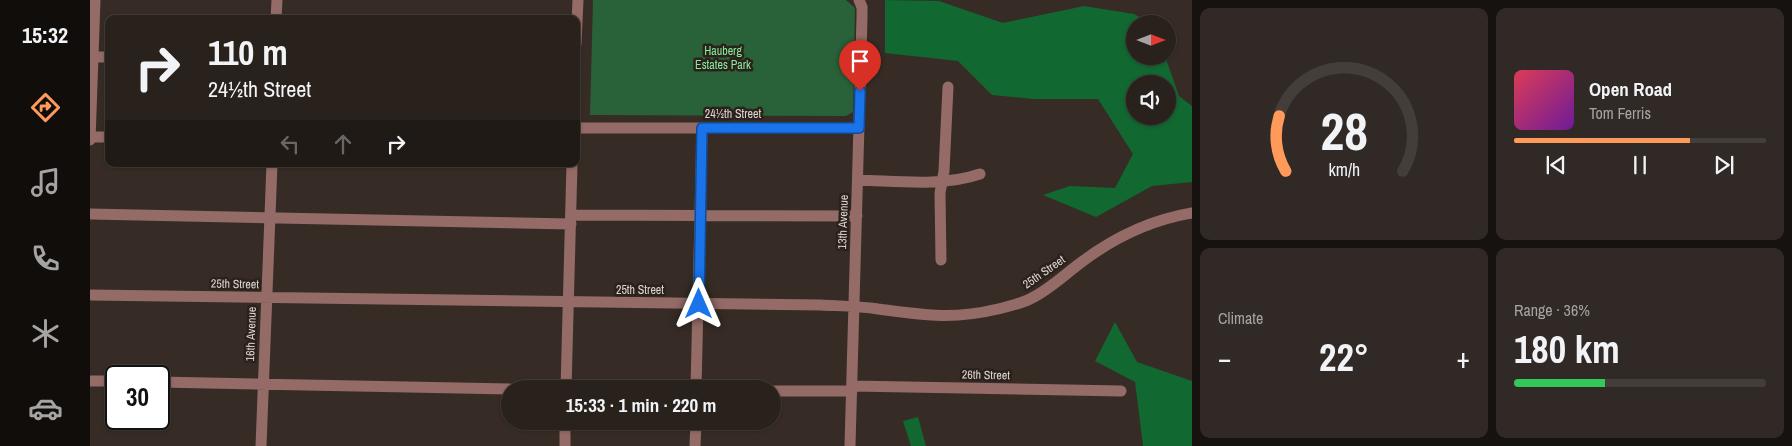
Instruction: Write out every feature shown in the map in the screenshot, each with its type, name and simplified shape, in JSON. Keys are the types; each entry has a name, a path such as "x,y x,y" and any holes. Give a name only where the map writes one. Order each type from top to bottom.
{"street":[{"path":"95,0 91,57 90,138 105,137"},
{"path":"276,15 277,0"},
{"path":"577,15 578,0"},
{"name":"13th Avenue","path":"850,446 862,17 862,7 859,0"},
{"path":"91,57 105,57"},
{"path":"941,260 940,193 948,87"},
{"name":"24½th Street","path":"580,128 859,128"},
{"path":"696,380 702,128"},
{"name":"16th Avenue","path":"261,446 272,167"},
{"path":"566,380 572,167"},
{"path":"858,180 942,182 964,179 980,174"},
{"name":"25th Street","path":"90,295 854,307 927,316 974,315 1029,300 1045,292 1103,247 1127,233 1170,217 1192,212"},
{"path":"90,214 571,219 700,215 857,216"},
{"path":"90,381 105,381"},
{"path":"170,382 501,389"},
{"name":"26th Street","path":"781,391 852,389 1121,391"},
{"path":"565,430 565,446"},
{"path":"695,446 696,430"}],"green space":[{"name":"Hauberg Estates Park","path":"593,0 846,0 855,8 853,112 846,116 590,115"},
{"path":"885,0 939,1 1003,23 1084,6 1134,14 1136,15 1126,15 1126,65 1168,65 1172,75 1126,75 1126,125 1176,125 1176,87 1179,96 1192,106 1192,182 1152,186 1096,217 1043,195 1070,186 1115,188 1133,154 1098,99 1033,99 992,95 958,61 885,53"},
{"path":"1115,322 1137,362 1192,381 1192,446 1143,446 1135,382 1095,361"},
{"path":"918,417 926,446 911,446 903,421"}],"route":[{"path":"699,304 702,128 859,128 860,91"}]}
